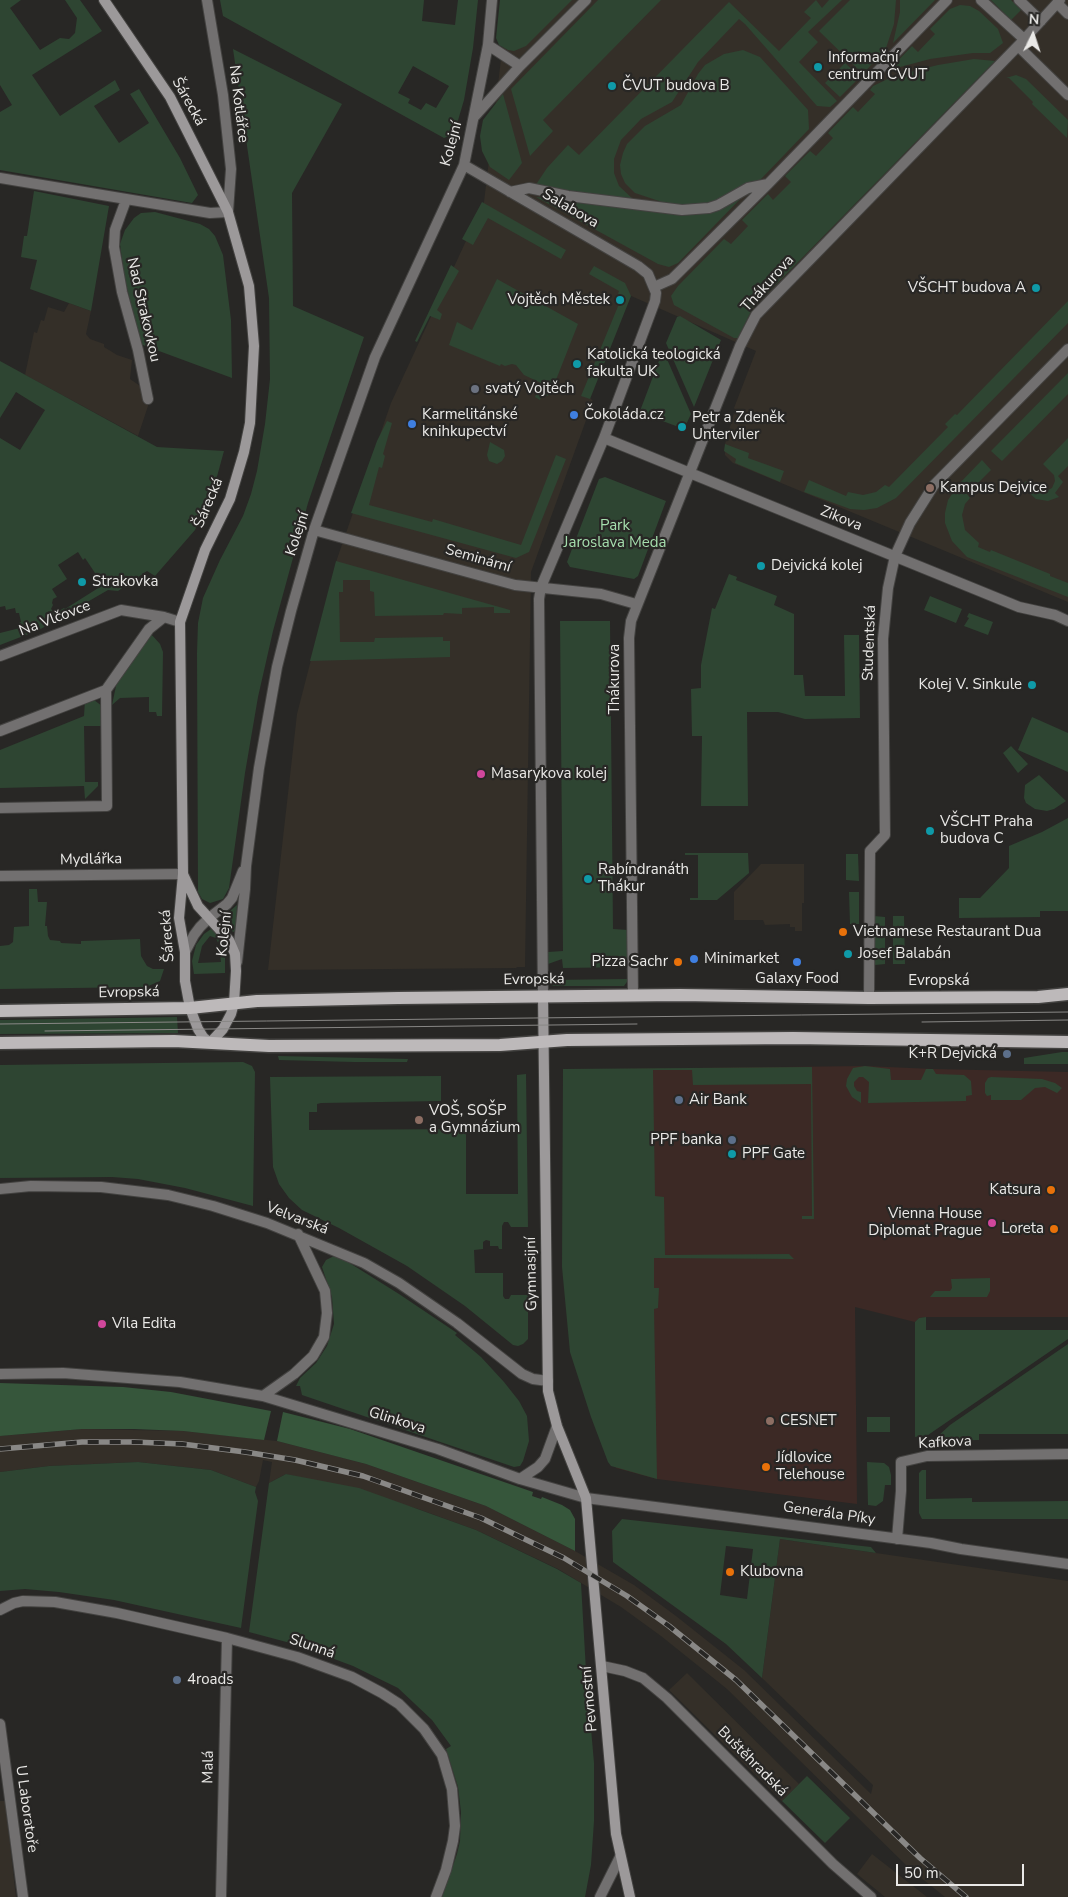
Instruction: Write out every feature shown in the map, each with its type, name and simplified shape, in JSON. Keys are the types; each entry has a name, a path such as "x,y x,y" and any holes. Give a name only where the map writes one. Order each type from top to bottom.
{"main road":[{"name":"Evropská","path":"0,1011 190,1008 269,1001 543,996 869,998 1038,997 1068,994"},
{"path":"0,1043 174,1041 269,1046 500,1045 567,1040 793,1038 1068,1042"}],"street":[{"name":"Šárecká","path":"104,0 170,97 228,212 249,286 254,346 250,423 244,452 230,499 205,550 180,622 183,874 179,918 185,952 185,981 190,1008 198,1029 210,1043"},
{"name":"Na Kotlářce","path":"207,0 231,169 228,212"},
{"path":"475,116 488,45 492,0"},
{"name":"Kolejní","path":"210,1043 228,1021 234,1003 246,866 259,768 277,667 314,530 375,357 464,165 475,116 520,66 586,0"},
{"path":"543,996 538,610 541,587 604,438 655,301 654,286 672,279 768,184 947,0"},
{"path":"981,0 1068,96"},
{"path":"1019,0 1041,21"},
{"path":"1059,2 1068,14"},
{"name":"Thákurova","path":"632,996 629,638 631,621 636,604 740,346 756,315 1059,2"},
{"path":"488,45 520,66"},
{"name":"Salabova","path":"464,165 638,266 648,274 654,286"},
{"path":"0,178 210,213 228,212"},
{"path":"510,192 529,188 568,196 682,210 709,208 748,188 768,184"},
{"name":"Nad Strakovkou","path":"126,200 115,230 114,247 122,292 138,350 148,399"},
{"name":"Studentská","path":"869,998 870,851 885,835 883,639 888,588 895,556 910,523 934,486 1068,349"},
{"name":"Zikova","path":"604,438 1019,607 1055,615 1068,621"},
{"name":"Seminární","path":"314,530 515,585 601,594 636,604"},
{"name":"Na Vlčovce","path":"0,656 121,610 164,617 180,622"},
{"path":"0,731 106,690 149,629 164,617"},
{"path":"0,808 107,806 106,690"},
{"path":"185,952 194,935 209,918 232,898 246,866"},
{"path":"183,874 193,898 229,940 235,954 236,971"},
{"name":"Mydlářka","path":"0,876 183,874"},
{"name":"Gymnasijní","path":"543,996 548,1381 557,1426 586,1498"},
{"name":"Velvarská","path":"0,1189 31,1186 101,1187 168,1195 213,1206 298,1234 364,1263 399,1283 457,1323 522,1374 533,1379 548,1381"},
{"path":"263,1396 294,1374 312,1356 324,1337 327,1313 325,1291 298,1234"},
{"name":"Glinkova","path":"0,1374 63,1373 180,1382 263,1396 438,1450 520,1479 586,1498"},
{"path":"520,1479 530,1474 545,1459 557,1426"},
{"name":"Kafkova","path":"897,1538 901,1492 901,1462 927,1456 1068,1454"},
{"name":"Generála Píky","path":"586,1498 897,1538 1068,1564"},
{"name":"Pevnostní","path":"586,1498 615,1818 620,1856 630,1897"},
{"name":"Slunná","path":"0,1610 23,1601 55,1602 117,1613 228,1638 297,1657 352,1677 399,1704 424,1729 442,1755 452,1789 454,1810 453,1841 446,1870 436,1897"},
{"name":"Malá","path":"221,1897 228,1638"},
{"name":"Buštěhradská","path":"602,1666 625,1671 643,1678 667,1698 832,1864 871,1897"},
{"name":"U Laboratoře","path":"0,1724 23,1897"},
{"path":"600,1897 620,1856"}],"shaded area":[{"name":"Kampus Dejvice","path":"508,0 1068,0 1068,602 733,463 725,455 725,444 734,408 756,351 629,295 590,398 593,401 531,572 525,967 268,970 297,714 337,559 391,403 484,202"},
{"path":"69,303 91,311 86,334 90,339 104,344 104,347 117,355 132,360 130,379 152,394 138,436 25,375 34,332 37,333 41,320 44,321 48,307 64,312"},
{"path":"761,864 804,864 802,931 795,931 795,927 790,927 790,924 765,925 763,920 734,920 734,892"},
{"path":"865,1066 1068,1072 1068,1317 926,1317 919,1318 915,1322 855,1307 857,1504 657,1479 616,1468 612,1069"},
{"path":"82,1429 183,1431 277,1441 366,1464 486,1506 575,1551 634,1585 676,1616 744,1670 871,1794 873,1785 762,1678 780,1539 1068,1581 1068,1897 945,1897 910,1869 727,1689 661,1636 621,1607 558,1569 476,1530 418,1509 286,1474 269,1483 272,1462 263,1460 256,1487 211,1470 138,1462 49,1466 0,1472 0,1436"},
{"path":"687,1673 799,1784 782,1801 669,1690"},
{"path":"0,1801 5,1801 16,1897 0,1897"},
{"path":"872,1854 927,1897 885,1897 857,1874"}],"green space":[{"path":"0,0 21,0 10,8 40,50 60,38 69,39 75,33 77,18 65,0 80,0 102,31 32,75 60,116 115,80 120,90 94,106 119,143 149,123 130,94 139,89 180,158 198,195 192,203 0,170 0,112 12,105 0,85"},
{"path":"220,0 424,0 422,21 455,25 458,0 478,0 473,48 464,100 454,134 444,138 223,16","holes":["413,66 449,86 436,108 426,103 421,110 408,103 410,99 398,93"]},
{"path":"500,0 572,0 526,46 514,51 499,45 496,38"},
{"path":"598,0 661,0 543,120 553,131 530,156 511,89"},
{"path":"816,0 822,8 829,0 842,0 808,32 818,42 799,62 837,101 830,107 817,106 739,19 698,62 672,102 641,119 621,140 614,159 614,173 619,186 634,200 535,186 547,168 568,145 579,155 729,2 779,51 811,18 804,12"},
{"path":"850,0 896,0 894,24 886,48 863,74 819,31"},
{"path":"900,0 935,0 893,43 900,12"},
{"path":"991,0 1011,0 1021,10 1011,20"},
{"path":"960,5 970,6 979,11 998,29 1003,43 990,53 973,53 930,59 889,70 912,46 918,52 935,34 930,29 950,9"},
{"path":"233,49 342,104 292,193 293,306 364,337 308,503 273,631 258,697 229,888 223,899 210,903 202,899 198,892 198,623 203,598 243,516 251,494 265,424 270,379 269,298"},
{"path":"743,50 760,57 808,110 809,129 761,179 715,202 674,206 635,193 625,183 621,174 620,165 627,144 645,126 681,105 705,65 724,54"},
{"path":"974,59 995,61 752,309 738,338 734,338 674,305 671,296 678,286 724,239 731,244 748,226 742,220 768,194 773,200 791,182 785,176 810,151 816,156 833,138 828,133 853,107 858,112 875,94 870,90 873,86 894,76 938,65"},
{"path":"845,63 860,77 840,97 825,83"},
{"path":"1016,75 1026,79 1068,120 1067,138 1032,104 1033,102 1009,78 1006,78"},
{"path":"503,94 522,163 509,180 490,167 482,151 480,136 483,120"},
{"path":"34,191 109,206 91,311 30,289 37,260 21,257 24,236 27,236"},
{"path":"744,195 678,263 669,267 658,264 536,197 664,213 681,213"},
{"path":"482,202 566,250 561,259 488,218 473,245 462,239"},
{"path":"155,212 200,224 209,229 215,236 223,255 231,320 232,378 140,344 124,275 120,244 125,230 134,218 141,213"},
{"path":"451,265 459,271 437,310 442,314 440,320 430,316 417,342 415,341"},
{"path":"594,266 625,283 631,296 590,399 581,396 621,299 618,294 619,291 589,274"},
{"path":"497,279 578,324 554,385 552,385 548,396 542,394 540,400 535,397 541,383 524,375 516,365 505,366 501,364 500,366 449,345 457,322 472,330"},
{"path":"1068,301 1068,323 896,498 877,508 864,510 850,509 804,492 809,480 846,496 848,492 863,495 876,492 885,485 889,487 948,427 945,424 955,414 957,415"},
{"path":"680,316 721,340 694,407 666,343 677,317"},
{"path":"663,350 691,414 684,429 640,411"},
{"path":"0,361 157,447 224,451 213,491 195,530 155,576 147,571 118,591 108,590 39,630 0,645 0,633 20,628 19,623 21,622 19,613 16,613 15,608 6,610 5,606 0,607 0,438 20,450 45,410 16,392 0,418","holes":["78,552 83,560 85,558 103,585 65,609 57,612 53,611 51,609 53,599 57,597 52,589 67,579 58,565"]},
{"path":"1068,373 1068,394 1002,461 991,451"},
{"path":"387,421 392,423 383,454 385,456 382,468 379,467 369,505 432,522 433,519 521,545 556,455 566,459 529,552 516,558 351,513 377,441"},
{"path":"1068,438 1068,466 1058,476 1063,482 1055,493 1059,497 1048,501 1036,499 1021,486 1026,481 1036,491 1042,493 1052,488 1055,481 1054,475 1043,464"},
{"path":"490,442 504,450 505,456 497,464 489,461 487,455"},
{"path":"725,444 749,453 748,458 784,471 780,482 735,463 736,459 724,451"},
{"path":"982,460 991,470 967,494 970,498 965,504 962,515 965,530 979,543 978,547 990,552 991,550 1068,583 1068,597 967,557 952,541 945,523 948,500 958,485"},
{"name":"Park Jaroslava Meda","path":"605,477 666,501 638,576 634,579 570,567 567,562 599,479"},
{"path":"336,561 510,610 510,613 494,613 494,607 462,608 462,614 375,616 374,592 370,591 370,580 343,580 343,592 339,592 340,642 374,642 375,638 443,637 443,641 450,641 450,657 310,661"},
{"path":"729,574 737,577 736,580 777,596 774,605 794,614 794,675 803,675 805,696 845,696 844,635 859,635 860,718 805,719 778,712 747,712 748,806 701,806 702,736 692,736 691,689 701,688 701,665 712,608 715,609"},
{"path":"930,596 962,609 956,623 924,610"},
{"path":"969,613 993,622 988,635 964,626 969,618 967,617"},
{"path":"560,621 610,621 613,929 628,930 629,967 563,968 562,959 548,964 548,952 563,951"},
{"path":"151,634 160,644 163,652 162,716 157,716 156,712 149,712 149,697 120,698 112,705 116,686 120,678"},
{"path":"85,700 94,700 102,706 102,726 84,726 85,782 98,782 98,786 85,799 84,786 0,788 0,750 84,716"},
{"path":"1032,717 1068,733 1068,772 1018,750"},
{"path":"1011,746 1028,764 1018,773 1003,753"},
{"path":"1039,775 1066,801 1047,811 1035,809 1026,803 1024,798 1025,785"},
{"path":"1068,818 1068,911 1040,911 1040,917 959,918 959,898 980,898 1009,868 1009,846 1042,832"},
{"path":"685,853 748,853 749,873 717,900 690,900 690,898 698,898 698,855 685,855"},
{"path":"846,854 858,854 859,881 846,880"},
{"path":"29,889 37,889 38,902 47,902 45,926 47,926 50,940 60,941 61,943 81,944 81,941 140,939 141,956 147,966 153,969 164,969 160,981 146,987 0,989 0,946 9,945 13,942 14,927 29,926"},
{"path":"849,892 859,892 859,924 850,924"},
{"path":"237,905 236,931 233,932 223,920 223,917"},
{"path":"874,916 885,917 885,964 875,965"},
{"path":"893,916 904,916 905,964 893,964"},
{"path":"211,929 218,934 225,950 225,973 194,974 192,961 196,945 204,934","holes":["210,936 216,938 219,945 221,962 198,963 202,946"]},
{"path":"629,979 624,986 554,986 548,980"},
{"path":"177,1017 178,1033 0,1034 0,1020"},
{"path":"1068,1052 1068,1064 1024,1064 1024,1058"},
{"path":"278,1056 408,1059 407,1062 354,1062 279,1060"},
{"path":"243,1062 252,1066 255,1072 253,1206 185,1188 138,1179 112,1177 0,1178 0,1065"},
{"path":"865,1066 890,1069 891,1080 921,1080 926,1069 933,1069 936,1074 964,1075 971,1081 972,1095 966,1096 966,1101 868,1103 869,1082 863,1077 859,1077 854,1082 854,1086 857,1091 861,1092 861,1103 852,1097 846,1086 847,1079 853,1068"},
{"path":"812,1067 814,1219 802,1219 802,1216 812,1216 811,1084 693,1085 692,1070 653,1070 655,1196 664,1197 665,1255 789,1254 794,1259 654,1258 654,1288 659,1288 658,1308 654,1309 657,1479 611,1466 591,1417 570,1352 562,1267 563,1069"},
{"path":"526,1074 528,1227 511,1227 508,1222 504,1222 502,1226 502,1249 499,1249 498,1246 490,1246 490,1241 486,1240 483,1242 483,1249 474,1250 475,1273 503,1273 503,1296 505,1299 509,1299 511,1295 528,1295 528,1339 518,1346 513,1345 465,1306 407,1266 339,1228 302,1210 289,1198 279,1184 273,1167 270,1077 441,1076 441,1101 321,1103 317,1104 317,1112 309,1112 309,1130 466,1129 466,1194 518,1194 517,1075"},
{"path":"991,1077 1042,1079 1055,1083 1062,1088 1057,1093 1045,1087 1035,1088 1021,1100 991,1100 991,1095 987,1096 985,1093 985,1083"},
{"path":"332,1257 340,1257 457,1333 455,1335 481,1357 504,1382 519,1401 527,1416 529,1441 520,1466 514,1467 302,1395 300,1386 296,1386 300,1378 316,1363 327,1346 334,1324 332,1297 322,1267 326,1260"},
{"path":"990,1278 990,1291 987,1297 930,1297 935,1291 950,1291 952,1288 951,1279"},
{"path":"926,1317 926,1330 1068,1330 1068,1339 928,1435 915,1437 915,1322 919,1318"},
{"path":"1068,1344 1068,1434 979,1434 979,1440 936,1441 938,1436 950,1425"},
{"path":"0,1383 123,1387 171,1392 271,1411 264,1440 183,1431 134,1429 82,1429 0,1436"},
{"path":"283,1412 350,1429 533,1492 532,1496 541,1499 542,1497 562,1505 570,1510 575,1519 575,1551 486,1506 366,1464 277,1441"},
{"path":"867,1417 890,1417 890,1432 867,1432"},
{"path":"138,1462 211,1470 256,1487 255,1492 258,1501 241,1628 114,1600 25,1589 0,1591 0,1472 49,1466"},
{"path":"867,1462 884,1463 889,1467 891,1475 891,1485 885,1485 883,1501 876,1506 868,1505"},
{"path":"922,1470 926,1470 926,1499 972,1498 972,1502 1068,1501 1068,1519 922,1519 919,1513 919,1473"},
{"path":"286,1474 359,1488 476,1530 557,1569 581,1583 594,1763 594,1821 591,1865 585,1897 442,1897 460,1841 461,1812 458,1787 446,1749 451,1746 432,1720 398,1688 353,1666 294,1644 249,1632 269,1483"},
{"path":"622,1519 871,1547 876,1553 780,1539 762,1678 726,1644 613,1562 612,1531","holes":["726,1546 753,1549 747,1599 720,1595"]},
{"path":"807,1776 850,1818 825,1843 782,1801"}],"tram line":[{"path":"0,1024 1068,1012"},
{"path":"922,1022 1068,1020"},
{"path":"45,1031 637,1024"}],"railway":[{"path":"0,1449 82,1442 134,1442 182,1444 245,1452 295,1460 363,1476 481,1518 564,1558 627,1596 669,1626 736,1680 920,1858 966,1897"}],"place":[{"name":"Informační centrum ČVUT","path":"818,67"},
{"name":"ČVUT budova B","path":"612,86"},
{"name":"VŠCHT budova A","path":"1036,288"},
{"name":"Vojtěch Městek","path":"620,300"},
{"name":"Katolická teologická fakulta UK","path":"577,364"},
{"name":"svatý Vojtěch","path":"475,389"},
{"name":"Čokoláda.cz","path":"574,415"},
{"name":"Karmelitánské knihkupectví","path":"412,424"},
{"name":"Petr a Zdeněk Unterviler","path":"682,427"},
{"name":"Kampus Dejvice","path":"930,488"},
{"name":"Dejvická kolej","path":"761,566"},
{"name":"Strakovka","path":"82,582"},
{"name":"Kolej V. Sinkule","path":"1032,685"},
{"name":"Masarykova kolej","path":"481,774"},
{"name":"VŠCHT Praha budova C","path":"930,831"},
{"name":"Rabíndranáth Thákur","path":"588,879"},
{"name":"Vietnamese Restaurant Dua","path":"843,932"},
{"name":"Josef Balabán","path":"848,954"},
{"name":"Minimarket","path":"694,959"},
{"name":"Pizza Sachr","path":"678,962"},
{"name":"Galaxy Food","path":"797,962"},
{"name":"K+R Dejvická","path":"1007,1054"},
{"name":"Air Bank","path":"679,1100"},
{"name":"VOŠ, SOŠP a Gymnázium","path":"419,1120"},
{"name":"PPF banka","path":"732,1140"},
{"name":"PPF Gate","path":"732,1154"},
{"name":"Katsura","path":"1051,1190"},
{"name":"Vienna House Diplomat Prague","path":"992,1223"},
{"name":"Loreta","path":"1054,1229"},
{"name":"Vila Edita","path":"102,1324"},
{"name":"CESNET","path":"770,1421"},
{"name":"Jídlovice Telehouse","path":"766,1467"},
{"name":"Klubovna","path":"730,1572"},
{"name":"4roads","path":"177,1680"}]}
